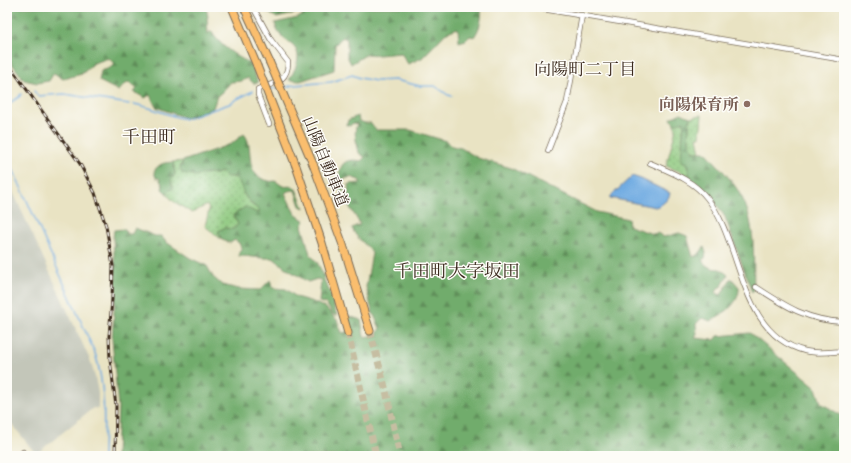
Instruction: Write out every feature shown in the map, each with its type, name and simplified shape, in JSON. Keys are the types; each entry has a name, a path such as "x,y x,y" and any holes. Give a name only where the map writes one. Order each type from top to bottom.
{"highway":[{"name":"山陽自動車道","path":"232,7 296,166 322,243 348,333"},
{"name":"山陽自動車道","path":"244,7 313,164 343,245 370,331"}],"street":[{"path":"253,7 271,40 288,62 287,72 283,78 258,89 258,95 269,124"},
{"path":"537,8 844,60"},
{"path":"548,151 566,102 582,15"},
{"path":"650,163 685,179 707,198 720,218 752,304 764,324 781,340 795,348 814,353 844,351"},
{"path":"756,287 789,309 802,315 828,322 844,322"}],"shaded area":[{"path":"7,179 90,360 98,393 98,409 93,408 36,454 7,418"}],"green space":[{"path":"7,7 206,7 208,17 208,34 211,31 224,46 251,64 258,83 253,83 248,78 242,81 231,82 217,96 213,108 186,118 156,107 150,95 145,98 134,92 137,89 129,82 119,91 99,81 101,71 110,68 114,64 109,58 94,63 82,74 63,79 54,73 49,81 37,83 24,80 7,57"},
{"path":"265,7 294,7 294,14 277,18 267,12"},
{"path":"314,7 481,7 481,15 480,26 474,37 470,36 466,40 459,42 458,28 447,32 422,58 408,64 401,53 379,55 367,54 351,64 347,56 347,39 342,37 335,45 334,70 300,81 289,80 296,67 298,57 297,51 282,37 275,23 298,18"},
{"path":"681,113 690,117 688,137 693,152 706,152 738,190 749,214 754,258 754,290 752,292 725,217 708,192 690,178 687,164 681,160 684,121 674,124 671,118"},
{"path":"702,115 700,137 697,137 700,152 693,152 688,137 690,117"},
{"path":"358,116 359,121 371,123 376,130 410,130 446,141 452,146 461,148 478,158 511,168 597,212 628,219 629,226 653,234 657,233 664,237 679,233 687,236 693,257 699,254 704,247 706,253 705,258 702,260 705,264 714,269 720,269 728,275 716,293 721,295 731,278 739,287 739,293 734,303 721,315 711,321 702,318 696,324 697,334 695,338 715,340 718,336 750,333 816,388 821,403 844,417 844,456 116,456 118,407 112,339 116,286 113,238 114,230 124,229 127,234 132,234 135,228 155,236 161,236 166,242 190,258 207,266 213,277 222,285 239,289 260,290 270,280 273,288 286,289 296,297 326,308 337,320 342,333 350,331 348,316 361,320 364,337 377,335 380,328 372,311 366,287 372,253 352,228 360,224 348,204 349,184 361,183 359,180 350,177 342,180 344,191 341,192 339,179 343,164 347,161 353,160 361,161 365,157 359,153 355,135 357,124 353,123 350,126 347,125 348,120"},
{"path":"684,120 681,159 687,164 690,178 679,171 666,166 676,129 674,124"},
{"path":"244,134 249,146 250,160 255,173 260,178 275,181 283,186 293,186 296,189 304,208 300,206 295,190 285,193 295,214 305,221 302,226 310,254 317,262 324,276 324,280 331,294 337,316 333,314 326,304 319,302 321,280 317,279 308,282 273,258 239,256 239,252 242,250 239,243 235,240 230,243 222,240 218,231 224,228 234,229 238,224 233,215 245,207 257,213 260,211 246,197 240,183 235,177 227,177 222,172 215,174 207,173 197,176 182,173 180,167 183,161 231,144"},
{"path":"183,161 180,167 197,176 207,173 215,174 222,172 235,177 240,182 244,194 252,205 260,210 258,213 233,215 238,224 234,229 224,228 219,231 222,240 205,226 209,210 207,205 192,213 173,201 166,193 173,188 171,180 175,173 173,162"},
{"path":"173,162 175,174 171,181 173,188 166,193 162,189 163,186 159,178 156,178 154,171 162,164"}],"water":[{"path":"632,176 670,193 668,198 662,204 655,207 610,198"}],"waterway":[{"path":"283,88 294,85 331,82 352,75 376,81 395,80 420,86 435,86 452,96"},
{"path":"269,89 279,88"},
{"path":"34,91 38,96 64,94 129,104"},
{"path":"134,104 186,119 229,104 253,91"},
{"path":"7,105 21,94"},
{"path":"7,156 95,353 99,366 103,392 103,456"}],"tunnel":[{"path":"370,331 386,391 400,456"},
{"path":"348,333 376,456"}],"railway":[{"path":"7,62 80,164 95,193 106,226 113,266 109,336 110,359 116,406 115,456"}],"place":[{"name":"向陽保育所","path":"747,104"}],"district":[{"name":"向陽町二丁目","path":"585,68"},
{"name":"千田町","path":"149,136"},
{"name":"千田町大字坂田","path":"457,270"}]}
